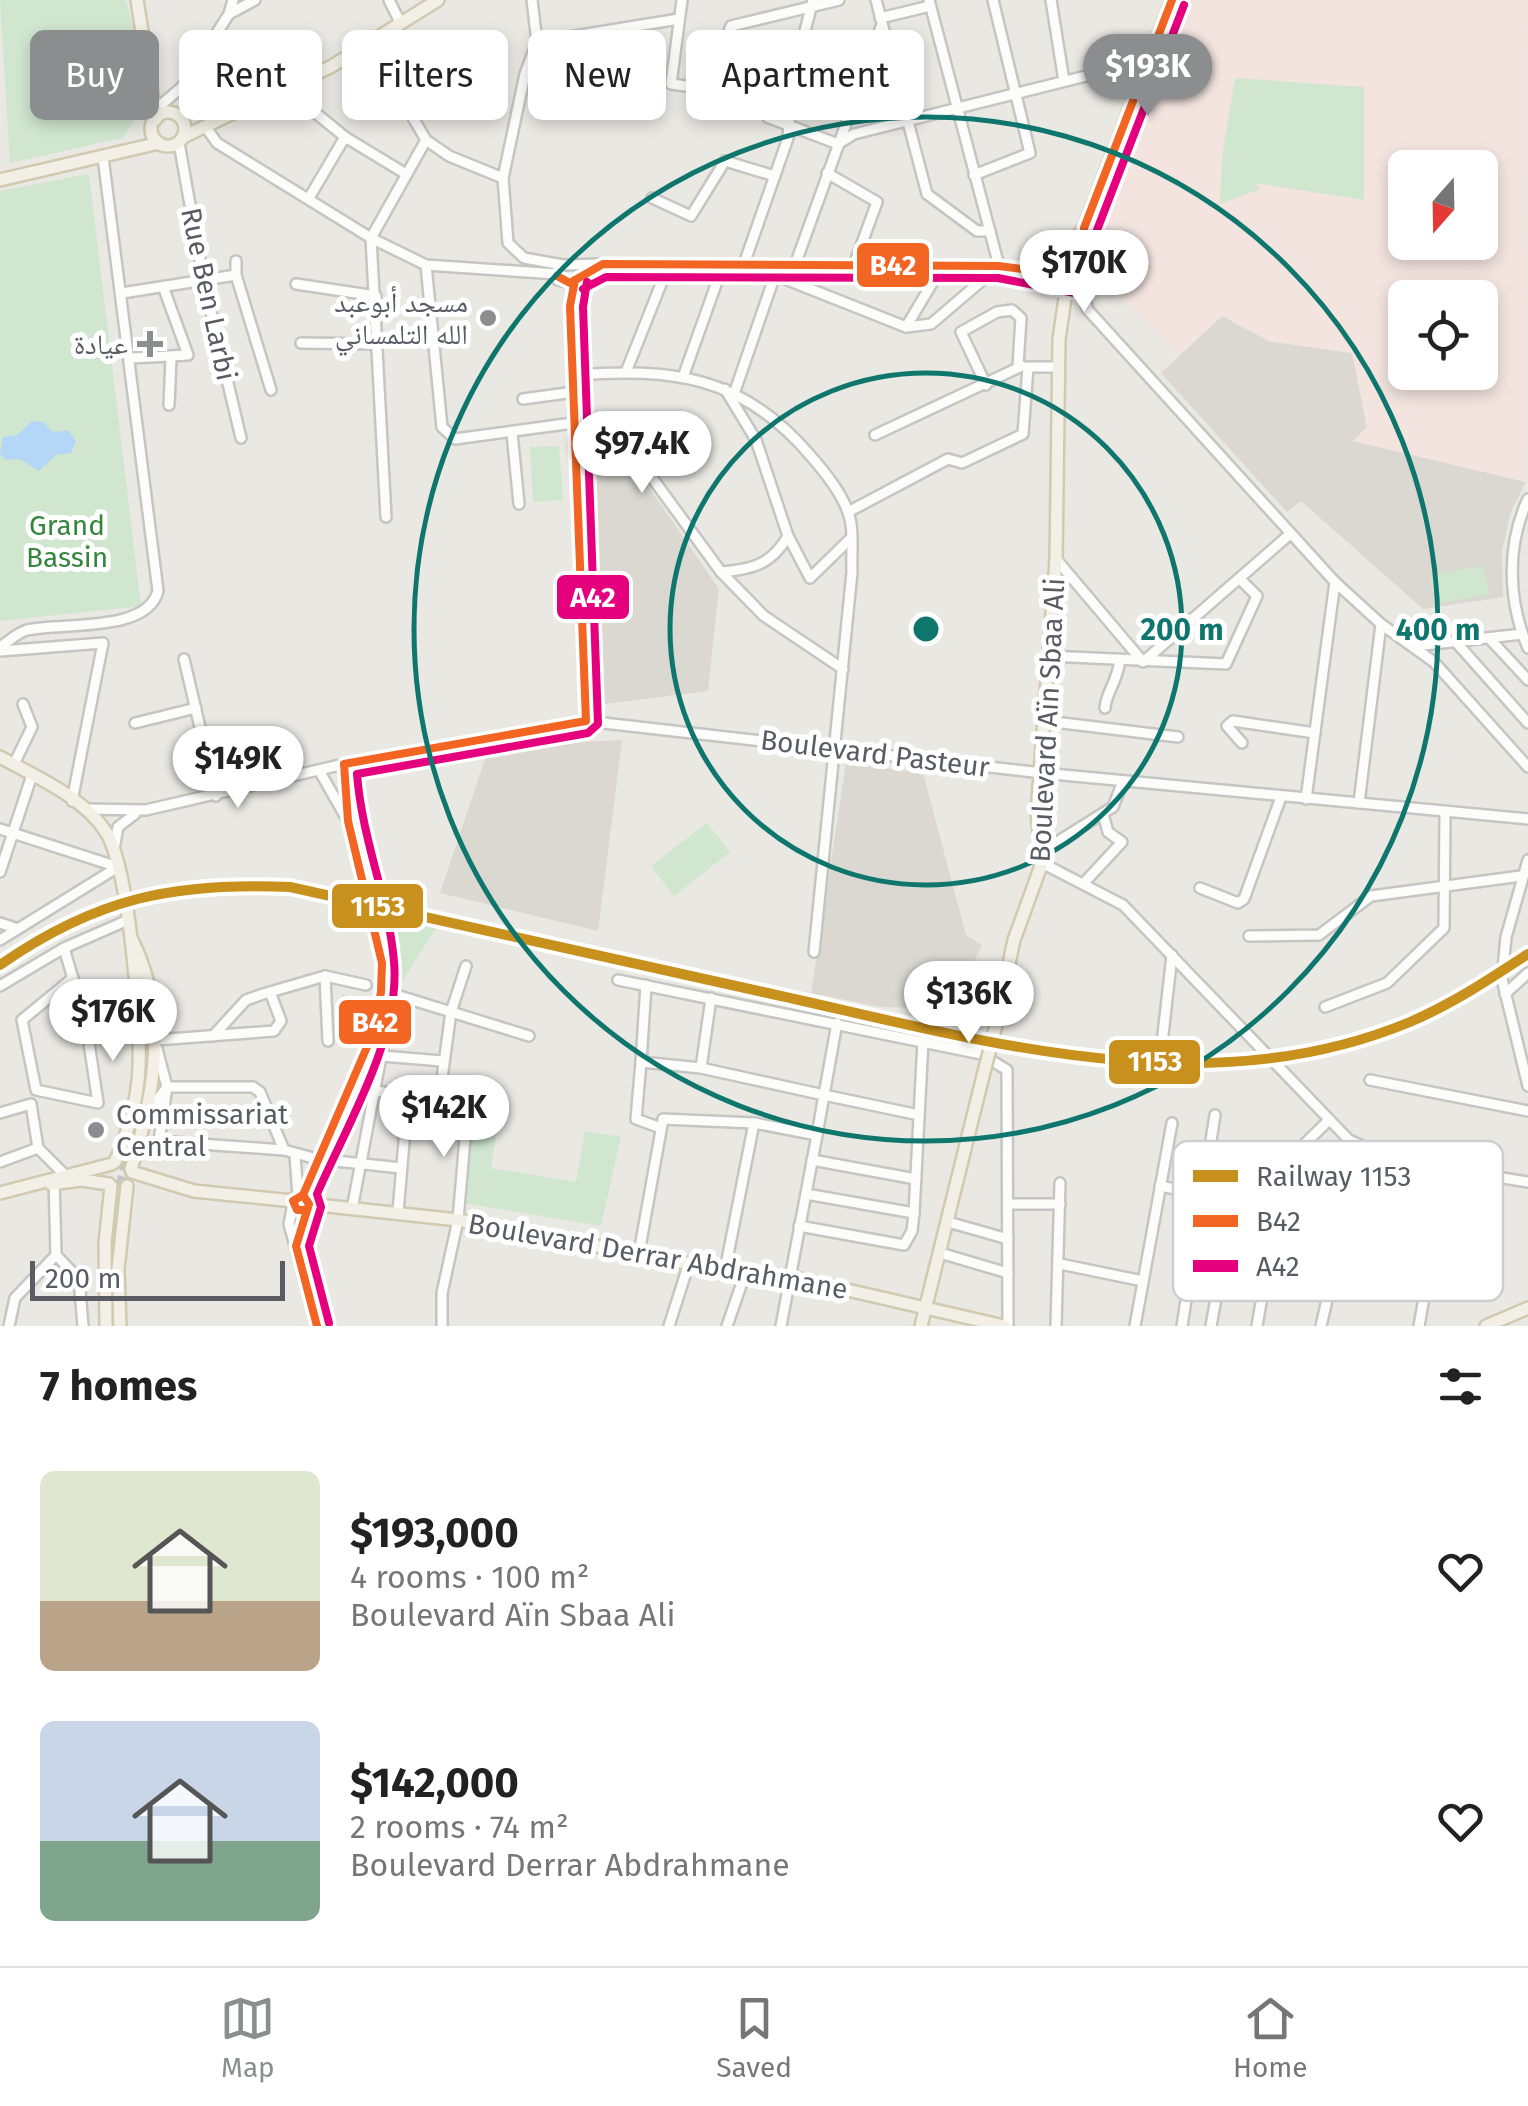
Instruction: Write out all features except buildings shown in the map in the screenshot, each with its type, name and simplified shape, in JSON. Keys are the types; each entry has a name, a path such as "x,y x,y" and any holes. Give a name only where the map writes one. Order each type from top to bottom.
{"main road":[{"path":"137,0 162,112 156,139"},
{"path":"392,30 438,0"},
{"path":"1084,228 1087,273 1068,282 1062,259 1084,228 1172,0"},
{"path":"162,112 178,115 180,139"},
{"path":"0,180 130,151 156,139 180,139 217,120"},
{"path":"1062,259 1084,260"},
{"name":"Boulevard Aïn Sbaa Ali","path":"921,1326 1014,940 1042,857 1037,813 1056,560 1059,338 1068,282"},
{"path":"0,749 32,775"},
{"path":"0,757 77,805 105,831 114,852 149,1044 130,1152"},
{"path":"0,766 32,775"},
{"path":"113,1326 104,1254 110,1185 106,1175 137,1086 138,1009 130,936"},
{"path":"113,1326 118,1254 130,1178 149,1112 156,1044 140,960 130,936"},
{"path":"113,1163 130,1178"},
{"path":"0,1193 113,1163"},
{"path":"0,1202 54,1179 110,1185 130,1178"},
{"name":"Boulevard Derrar Abdrahmane","path":"130,1178 194,1191 458,1220 745,1274 791,1277 1006,1326"},
{"path":"113,1326 111,1268 116,1202"},
{"path":"1486,1326 1528,1308"}],"street":[{"path":"162,112 229,14 233,0"},
{"path":"229,14 255,0"},
{"path":"390,0 401,24"},
{"path":"532,0 536,30"},
{"path":"682,0 671,84 686,86"},
{"path":"730,30 731,26 814,3 839,0"},
{"path":"876,0 927,194 976,231 990,231"},
{"path":"974,174 1030,153 993,0"},
{"path":"1052,0 1064,81"},
{"path":"806,30 814,3"},
{"path":"881,21 930,3 999,266"},
{"path":"608,30 680,18"},
{"path":"795,265 881,21"},
{"path":"838,144 854,134 908,124 1016,92 1122,67"},
{"path":"528,78 503,178 508,243 524,258 576,278"},
{"path":"322,118 406,174"},
{"path":"414,120 426,140 450,156 503,178"},
{"path":"777,120 838,144"},
{"path":"744,264 788,138 787,120"},
{"path":"205,126 217,143 371,238 426,265 561,271 603,264 744,264 774,270 906,327 931,324 999,266"},
{"path":"309,198 345,136"},
{"name":"Rue Ben Larbi","path":"180,139 204,283 241,438"},
{"path":"386,517 371,238 426,140"},
{"path":"0,649 20,632 138,617 155,604 158,592 104,157"},
{"path":"652,198 691,216 728,160 775,176"},
{"path":"828,173 877,202 854,265"},
{"path":"1029,270 1062,259"},
{"path":"236,261 236,275 271,390"},
{"path":"561,271 566,284 603,264"},
{"path":"626,372 669,264"},
{"path":"426,265 442,427 455,439 573,423"},
{"path":"683,377 724,265"},
{"path":"774,270 795,265 999,266 1068,282 1088,310 1335,582 1381,624 1415,646 1528,767"},
{"path":"906,327 943,265"},
{"path":"774,270 730,390 756,440 788,536 810,578 850,538"},
{"path":"561,271 570,306 574,375 586,721"},
{"path":"122,292 164,289 236,275"},
{"path":"570,306 576,278"},
{"path":"296,284 376,296"},
{"path":"130,358 188,355 164,289"},
{"path":"848,512 948,459 962,463 1023,434 1021,318 1012,310 997,312 961,332 986,384"},
{"path":"300,343 377,344"},
{"path":"169,405 170,358"},
{"path":"876,435 1023,366 1058,368"},
{"path":"574,375 626,372 683,377 730,390 792,434 819,466 848,512 852,572 814,952"},
{"path":"523,399 574,392"},
{"path":"574,410 637,456 721,572 764,616 843,669"},
{"path":"512,433 520,504"},
{"path":"1527,504 1519,519 1512,570 1514,603 1528,648"},
{"path":"1143,662 1290,534"},
{"path":"721,572 756,568 768,562 788,536"},
{"path":"1056,560 1143,662"},
{"path":"1048,656 1226,664 1257,596 1240,578"},
{"path":"1306,799 1335,582"},
{"path":"1359,804 1381,624"},
{"path":"1415,646 1522,634"},
{"path":"1489,638 1528,680"},
{"path":"1455,642 1528,723"},
{"path":"0,649 103,644 77,805"},
{"path":"184,660 216,796"},
{"path":"1104,708 1105,698 1117,684 1120,660"},
{"path":"16,760 32,727 24,704"},
{"path":"135,724 196,708"},
{"name":"Boulevard Pasteur","path":"77,805 146,810 344,764 586,721 1042,773 1528,820"},
{"path":"1046,721 1178,737"},
{"path":"1242,743 1227,726 1233,721 1315,734"},
{"path":"300,1202 373,1034 381,992 377,936 348,822 344,764"},
{"path":"320,772 348,822"},
{"path":"0,872 32,775"},
{"path":"1123,781 1113,807 1042,857 1123,904 1328,1122 1351,1141"},
{"path":"1200,888 1235,902 1244,899 1281,797"},
{"path":"114,852 121,822 146,810"},
{"path":"1083,884 1122,842 1108,832 1103,814"},
{"path":"1325,1007 1386,982 1444,928 1445,814"},
{"path":"0,829 118,868"},
{"path":"1528,860 1506,937 1502,979 1528,1086"},
{"path":"0,940 118,868"},
{"path":"1249,936 1320,935 1371,896 1522,876"},
{"path":"0,986 64,948 127,918"},
{"path":"0,923 15,928"},
{"path":"64,948 74,978 86,1024 98,1103 36,1090 22,1020 74,978"},
{"path":"1160,1052 1172,955"},
{"path":"439,1100 451,1012 466,966"},
{"path":"1505,994 1528,974"},
{"path":"213,1036 246,1000 326,976 366,985"},
{"path":"326,976 328,1041"},
{"path":"618,980 981,1054 1007,1070 1006,1326"},
{"path":"646,985 638,1122 662,1128"},
{"path":"270,992 281,1021 274,1032 156,1044 167,1087 159,1141 284,1150 317,1159 401,1168"},
{"path":"352,1209 394,994 529,1036"},
{"path":"701,1068 712,998"},
{"path":"86,1024 138,1009"},
{"path":"780,1326 837,1022"},
{"path":"799,1226 904,1245 912,1231 914,1213 923,1041"},
{"path":"382,1056 442,1061"},
{"path":"641,1062 701,1068 919,1115"},
{"path":"1370,1080 1528,1111"},
{"path":"149,1112 167,1087"},
{"path":"167,1087 253,1087 260,1092 284,1150"},
{"path":"375,1091 468,1103 458,1220 442,1292 442,1326"},
{"path":"0,1112 31,1104 38,1148 54,1179 56,1255 80,1279 84,1326"},
{"path":"1210,1141 1214,1114"},
{"path":"638,1253 662,1128 668,1117 709,1124 754,1123 817,1136"},
{"path":"1308,1141 1328,1122"},
{"path":"725,1270 754,1123"},
{"path":"1135,1326 1172,1124"},
{"path":"398,1212 404,1130"},
{"path":"0,1162 38,1148"},
{"path":"295,1155 300,1202 296,1246 317,1326"},
{"path":"812,1160 916,1179"},
{"path":"1503,1178 1528,1182"},
{"path":"1056,1326 1060,1183"},
{"path":"1160,1186 1173,1188"},
{"path":"806,1194 914,1213"},
{"path":"1008,1204 1060,1204"},
{"path":"948,1222 1008,1240"},
{"path":"940,1253 1008,1273"},
{"path":"10,1326 15,1298 56,1255"},
{"path":"669,1326 690,1263"},
{"path":"1060,1264 1143,1281"},
{"path":"727,1326 745,1274"},
{"path":"1182,1326 1186,1301"},
{"path":"1211,1326 1216,1301"},
{"path":"1257,1326 1261,1301"},
{"path":"1321,1326 1326,1301"},
{"path":"1419,1326 1423,1301"}],"shaded area":[{"path":"1184,0 1528,0 1526,482 1353,441 1367,427 1352,353 1269,341 1222,316 1178,356 1112,286 1095,221 1173,28 1180,25"},
{"path":"1222,316 1269,341 1353,353 1367,428 1354,441 1526,482 1511,511 1502,551 1503,597 1423,609 1301,501 1287,512 1161,373"},
{"path":"614,451 627,467 633,464 719,589 708,691 597,705 595,455"},
{"path":"622,740 598,931 440,893 486,756 559,743"},
{"path":"846,763 923,773 966,935 982,945 973,963 923,1008 880,1007 811,993"}],"green space":[{"path":"0,0 126,0 134,30 30,30 30,120 135,120 123,138 10,163"},
{"path":"1235,78 1364,87 1364,200 1254,183 1260,189 1220,204 1222,157"},
{"name":"Grand Bassin","path":"89,174 141,606 0,621 0,191"},
{"path":"559,446 563,500 533,502 530,447"},
{"path":"1483,566 1489,594 1435,604 1430,575"},
{"path":"707,823 730,852 674,896 651,866"},
{"path":"381,911 440,922 401,983 394,982"},
{"path":"342,994 375,1006 367,1040 344,1034"},
{"path":"472,1106 500,1108 491,1168 576,1182 585,1131 621,1137 601,1226 464,1203"}],"water":[{"path":"32,421 43,422 53,432 68,430 76,441 71,453 56,455 39,471 20,459 5,460 0,454 3,437 17,435"}],"tunnel":[{"path":"116,1203 130,1152"}],"rail line":[{"name":"1153","path":"0,965 70,924 138,899 209,888 290,887 1005,1045 1169,1063 1250,1060 1331,1048 1426,1015 1528,954"}],"transit line":[{"name":"B42","path":"557,276 570,283 603,264 999,266 1038,271 1067,285 1080,284 1087,273 1084,228 1172,0"},
{"name":"A42","path":"583,289 606,277 998,278 1085,295 1099,275 1097,230 1184,5"},
{"name":"B42","path":"305,1210 297,1210 293,1201 303,1195 373,1033 381,992 382,963 348,821 344,764 586,721 570,306 575,280"},
{"name":"A42","path":"329,1323 309,1246 321,1207 317,1194 369,1081 389,1020 394,990 391,939 357,774 588,733 598,724 583,307 587,282"},
{"name":"B42","path":"303,1195 309,1204 296,1246 317,1326"}],"place":[{"name":"مسجد أبوعبد الله التلمساني","path":"488,318"},
{"name":"عيادة","path":"150,344"},
{"name":"Commissariat Central","path":"96,1130"}]}
